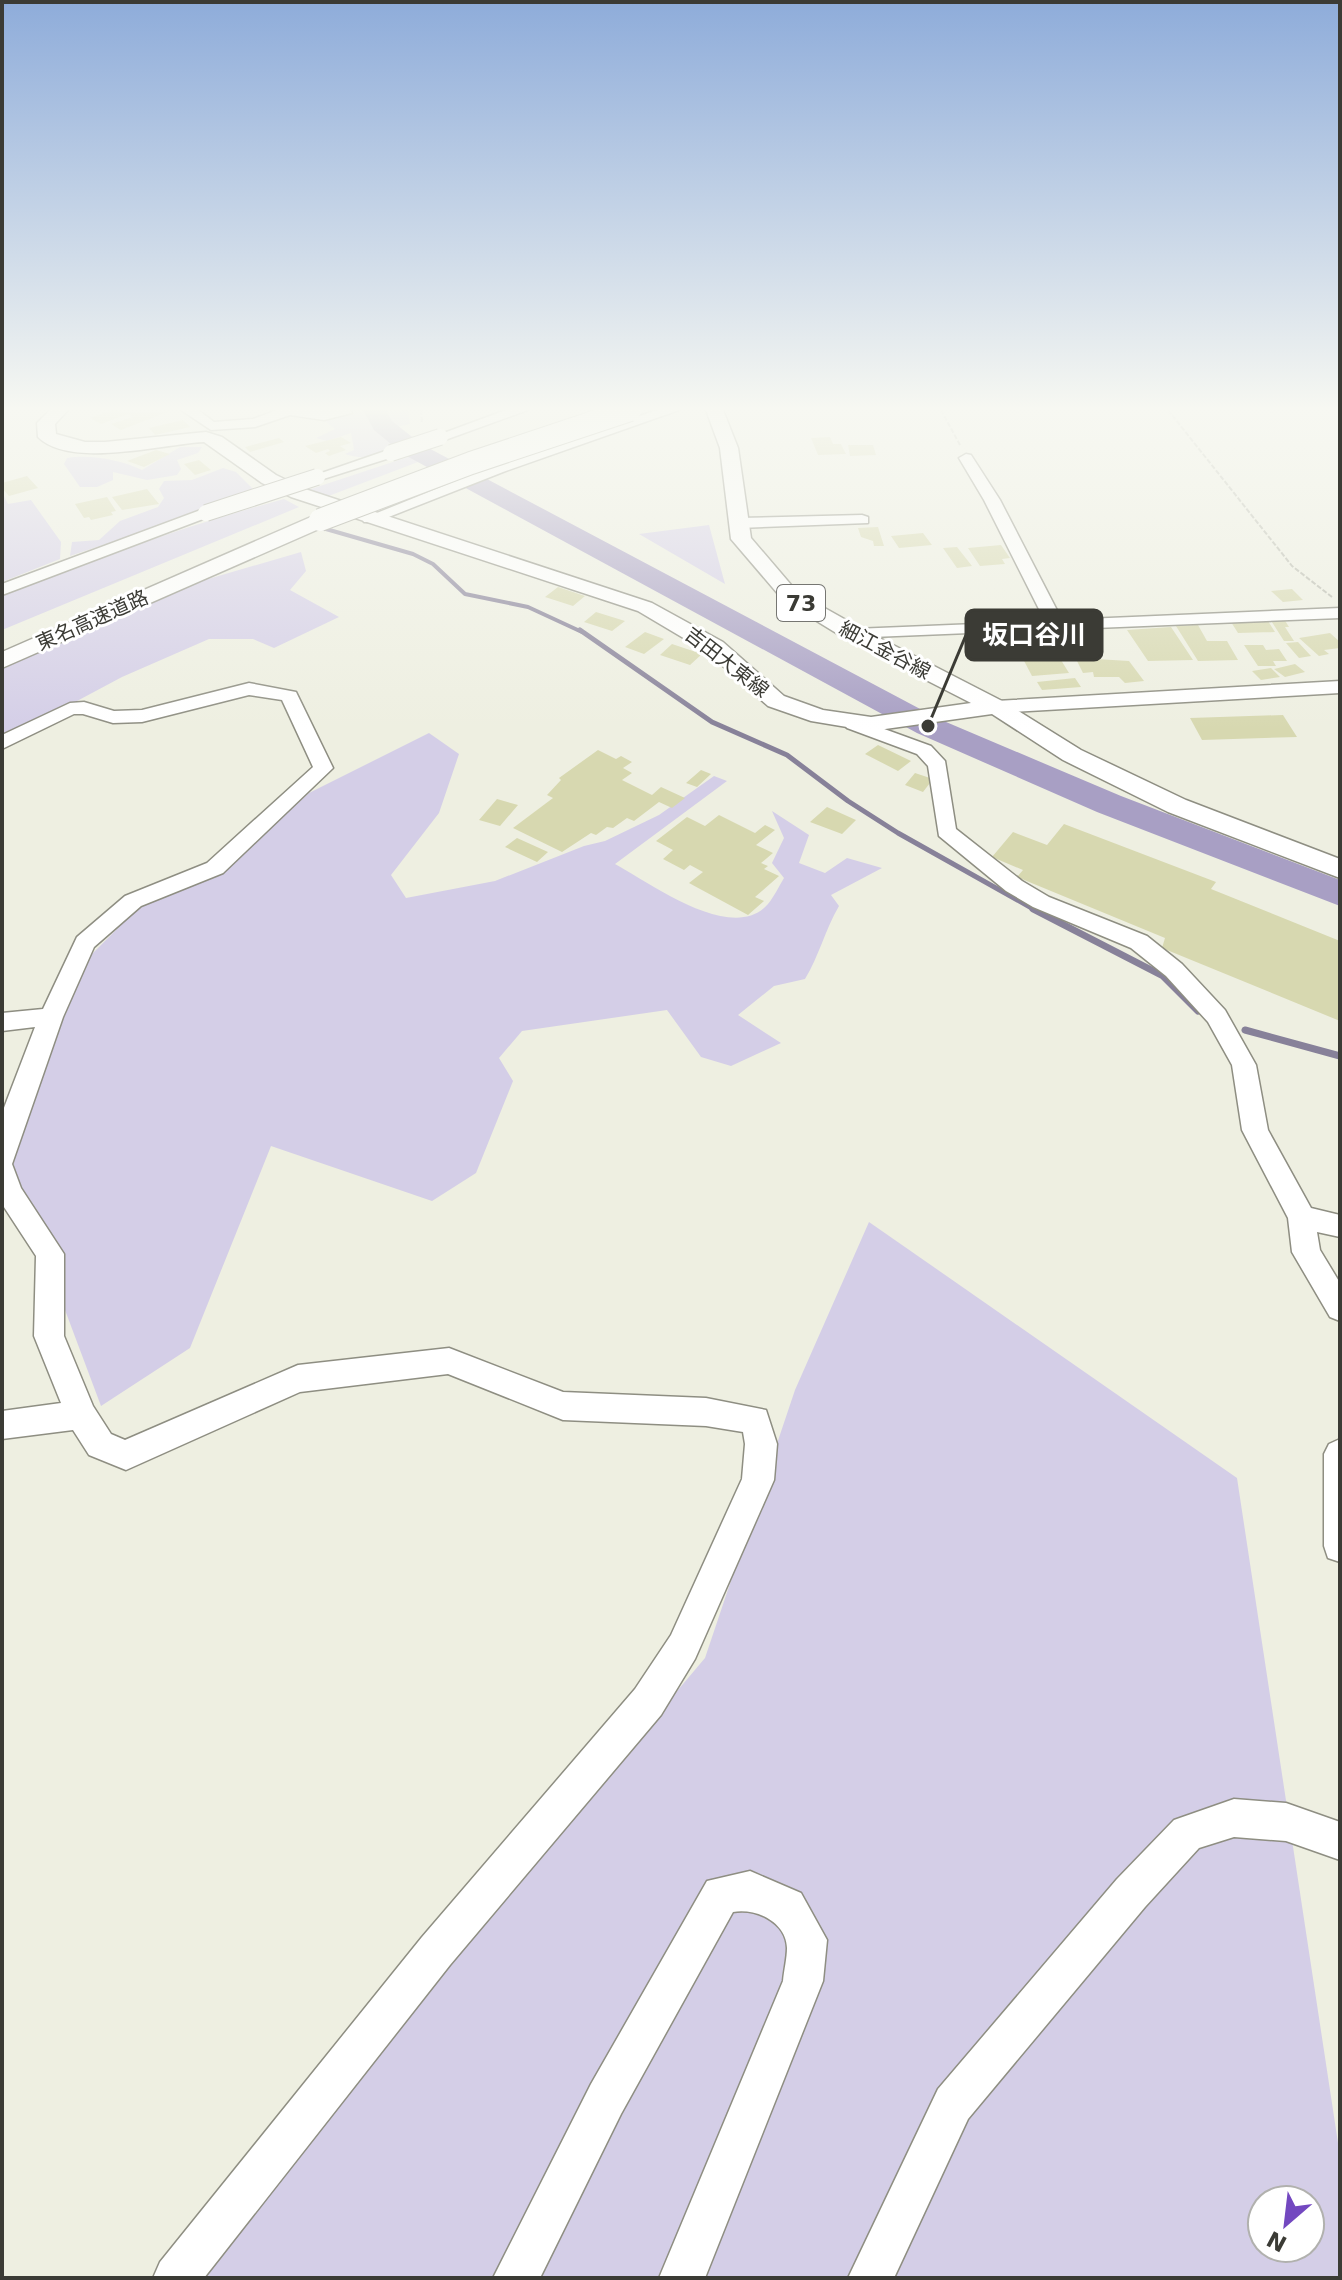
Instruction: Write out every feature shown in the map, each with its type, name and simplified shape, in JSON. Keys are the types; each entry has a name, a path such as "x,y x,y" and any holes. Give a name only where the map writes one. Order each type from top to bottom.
{"highway":[{"name":"東名高速道路","path":"2,644 309,517"},
{"name":"東名高速道路","path":"2,661 309,517"}],"main road":[{"name":"細江金谷線","path":"738,516 741,539 791,597 985,709"},
{"name":"吉田大東線","path":"366,517 645,607 715,647 776,701 819,716 863,724 985,709"},
{"name":"73","path":"985,709 1177,806 1340,869"}],"street":[{"path":"2,590 197,516"},
{"path":"1000,516 1056,626"},
{"path":"739,523 862,520"},
{"path":"854,634 1340,613"},
{"path":"985,709 1340,687"},
{"path":"2,743 70,709 84,708 113,717 142,716 249,689 289,696 323,768 215,868 133,901 85,943 51,1017 13,1118 2,1157"},
{"path":"863,724 924,750 938,765 946,831 1014,886 1041,902 1139,942 1174,970 1217,1016 1244,1065 1255,1130 1302,1217 1306,1252 1340,1308"},
{"path":"2,1022 51,1017"},
{"path":"2,1171 9,1192 50,1254 49,1336 81,1415 100,1445 126,1455 298,1379 449,1361 563,1406 706,1412 755,1420 761,1444 758,1480 683,1647 648,1702 436,1951 176,2278"},
{"path":"1302,1217 1340,1226"},
{"path":"2,1425 81,1415"},
{"path":"1340,1454 1340,1546"},
{"path":"871,2278 953,2104 1131,1893 1187,1833 1234,1818 1286,1822 1340,1841"},
{"path":"516,2278 606,2099 721,1895 750,1890 787,1907 807,1940 803,1981 682,2278"}],"path":[{"path":"1253,516 1292,566 1340,604"}],"shaded area":[{"path":"2,516 43,516 61,542 60,559 2,582"},
{"path":"132,516 188,516 70,556 72,542 99,540 120,521"},
{"path":"225,516 276,516 2,630 2,596 72,568"},
{"path":"709,525 725,584 639,534"},
{"path":"301,552 306,571 290,590 339,617 274,648 253,639 209,639 122,677 2,741 2,669 191,584"},
{"path":"429,733 459,754 439,813 391,875 406,898 495,881 584,846 605,841 659,815 714,776 727,781 615,864 670,896 713,914 734,918 753,915 768,904 784,878 772,863 784,838 772,811 809,835 799,863 825,873 847,858 882,868 831,895 839,906 805,979 774,986 738,1015 781,1043 731,1066 701,1057 667,1010 522,1031 499,1058 513,1081 476,1173 432,1201 271,1146 190,1348 101,1406 20,1190 2,1125 22,1060 69,977 147,899 245,851 309,793"},
{"path":"869,1222 1237,1478 1340,2156 1340,2278 198,2278 400,2019 705,1658 795,1390"}],"building":[{"path":"878,527 884,546 874,546 873,541 861,537 858,528"},
{"path":"923,533 932,545 899,548 891,536"},
{"path":"1001,545 1010,558 1002,559 1005,564 980,566 968,548"},
{"path":"957,547 972,566 957,568 943,548"},
{"path":"558,587 585,596 573,606 545,597"},
{"path":"1292,589 1303,600 1283,602 1271,591"},
{"path":"596,612 625,621 612,631 584,622"},
{"path":"1270,619 1284,619 1289,627 1285,627 1294,641 1284,641"},
{"path":"1268,621 1275,632 1238,633 1231,622"},
{"path":"1198,625 1207,641 1227,641 1238,660 1198,661 1176,626"},
{"path":"1171,627 1193,660 1148,661 1127,630"},
{"path":"645,632 664,639 644,654 625,647"},
{"path":"1330,633 1340,642 1340,648 1324,650 1329,654 1319,656 1299,638"},
{"path":"985,636 996,658 975,658 964,638"},
{"path":"1298,642 1311,656 1299,658 1286,643"},
{"path":"672,644 702,654 690,665 660,655"},
{"path":"1244,645 1263,645 1266,650 1279,649 1287,661 1273,661 1276,666 1258,666"},
{"path":"1070,647 1091,649 1096,659 1129,661 1144,681 1125,683 1119,677 1094,677 1093,672 1083,673"},
{"path":"1044,657 1046,661 1061,660 1069,673 1032,676 1023,659"},
{"path":"1295,664 1305,672 1285,677 1274,669"},
{"path":"1271,668 1280,677 1261,680 1252,671"},
{"path":"1075,678 1081,687 1042,690 1037,682"},
{"path":"1283,715 1297,737 1202,740 1190,718"},
{"path":"878,745 911,761 898,771 865,754"},
{"path":"598,750 616,759 621,756 632,762 623,768 632,773 622,780 652,795 661,787 685,798 672,808 659,802 634,821 627,818 613,828 607,827 596,835 591,833 562,852 513,828 553,798 547,795 561,780 559,778"},
{"path":"701,770 711,774 697,787 686,783"},
{"path":"915,773 933,779 923,792 905,785"},
{"path":"497,799 518,805 500,826 479,820"},
{"path":"827,807 856,820 842,834 810,822"},
{"path":"719,815 755,833 765,825 775,830 756,845 773,853 761,863 768,866 764,869 779,876 755,897 764,901 748,915 689,883 703,872 690,865 684,870 663,859 673,850 656,841 687,817 705,826"},
{"path":"1064,824 1216,882 1211,889 1340,941 1340,1021 1162,948 1165,938 1017,877 1023,870 992,857 1013,832 1047,845"},
{"path":"517,838 548,852 537,862 505,847"}],"waterway":[{"path":"538,516 928,726 1109,804 1340,894"},
{"path":"319,527 413,554 433,564 465,594 528,607 582,632"},
{"path":"580,630 712,722 787,755 848,801 898,833 1037,911"},
{"path":"1033,909 1163,976 1198,1011"},
{"path":"1245,1030 1340,1056"}],"place":[{"name":"坂口谷川","path":"928,726"}]}
